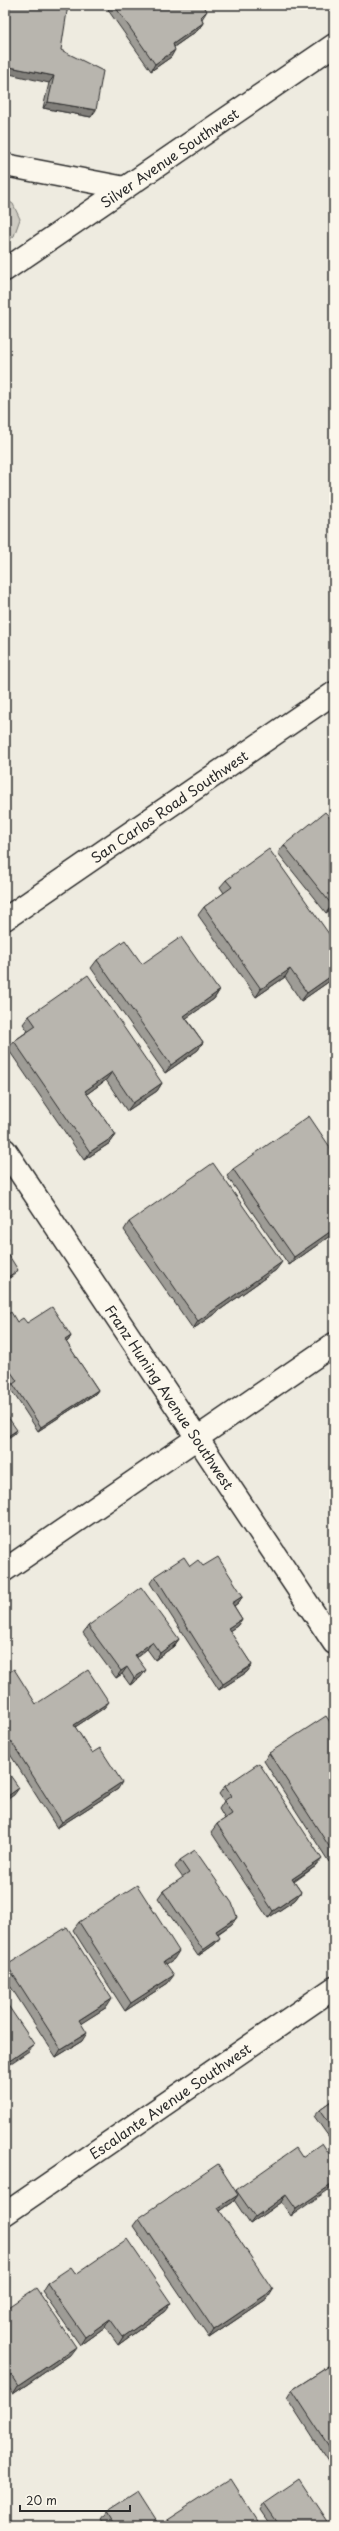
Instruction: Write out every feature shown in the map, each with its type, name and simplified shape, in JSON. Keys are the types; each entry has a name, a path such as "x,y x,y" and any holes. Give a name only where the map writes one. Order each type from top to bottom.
{"street":[{"name":"Silver Avenue Southwest","path":"5,270 334,45"},
{"path":"5,165 125,188"},
{"name":"San Carlos Road Southwest","path":"5,919 334,693"},
{"name":"Franz Huning Avenue Southwest","path":"5,1150 334,1643"},
{"path":"5,1570 334,1344"},
{"name":"Escalante Avenue Southwest","path":"5,2214 334,1988"}],"shaded area":[{"path":"5,199 13,204 20,219 14,236 5,243"}],"building":[{"path":"5,5 68,5 61,50 103,71 96,110 48,102 54,76 5,66"},
{"path":"114,5 149,5 152,10 160,5 203,5 207,11 201,17 203,23 173,44 175,50 155,64"},
{"path":"325,812 334,822 334,904 332,905 284,845"},
{"path":"269,849 334,941 334,974 307,993 290,969 261,989 204,907 232,887 226,880"},
{"path":"181,937 219,991 184,1016 203,1042 171,1065 97,960 125,940 142,964"},
{"path":"88,975 162,1083 133,1103 112,1072 85,1091 116,1135 90,1152 14,1041 36,1026 29,1016"},
{"path":"309,1116 334,1153 334,1229 294,1257 233,1169"},
{"path":"213,1163 282,1262 198,1321 129,1222"},
{"path":"5,1233 9,1239 5,1241"},
{"path":"8,1254 18,1270 5,1279 5,1256"},
{"path":"52,1307 71,1336 65,1340 98,1390 41,1427 13,1384 17,1381 5,1363 5,1316 11,1312 17,1322 23,1318 27,1323"},
{"path":"5,1413 17,1430 5,1438"},
{"path":"184,1557 190,1566 198,1560 203,1566 218,1557 243,1596 232,1603 242,1619 228,1628 252,1665 223,1684 155,1576"},
{"path":"141,1587 179,1639 160,1653 152,1642 135,1655 146,1670 134,1678 127,1667 121,1671 88,1626"},
{"path":"14,1669 36,1704 88,1670 109,1702 74,1725 92,1753 100,1748 122,1782 62,1822 11,1741 8,1743 5,1738 5,1675"},
{"path":"326,1716 334,1728 334,1854 269,1753"},
{"path":"259,1763 322,1859 292,1879 301,1892 273,1911 217,1824 232,1814 224,1801 231,1796 225,1786"},
{"path":"5,1768 19,1788 5,1798"},
{"path":"195,1850 232,1903 237,1917 216,1931 220,1938 203,1950 163,1891 189,1873 180,1860"},
{"path":"137,1885 179,1951 164,1961 174,1975 131,2003 79,1922"},
{"path":"67,1927 112,1999 79,2020 87,2033 61,2049 7,1965"},
{"path":"5,2001 34,2044 5,2064"},
{"path":"334,2099 334,2129 320,2109"},
{"path":"322,2143 334,2161 334,2183 296,2209 286,2195 255,2217 236,2190 296,2148 302,2157"},
{"path":"218,2164 238,2195 218,2208 273,2290 214,2330 139,2218"},
{"path":"127,2239 171,2303 123,2337 110,2319 85,2337 47,2283 71,2267 76,2274"},
{"path":"36,2288 76,2347 18,2386 11,2375 5,2380 5,2309"},
{"path":"334,2363 334,2454 292,2390"},
{"path":"230,2479 260,2526 115,2526 107,2512 138,2492 159,2525"},
{"path":"299,2479 328,2523 324,2526 280,2526 264,2503"}]}
